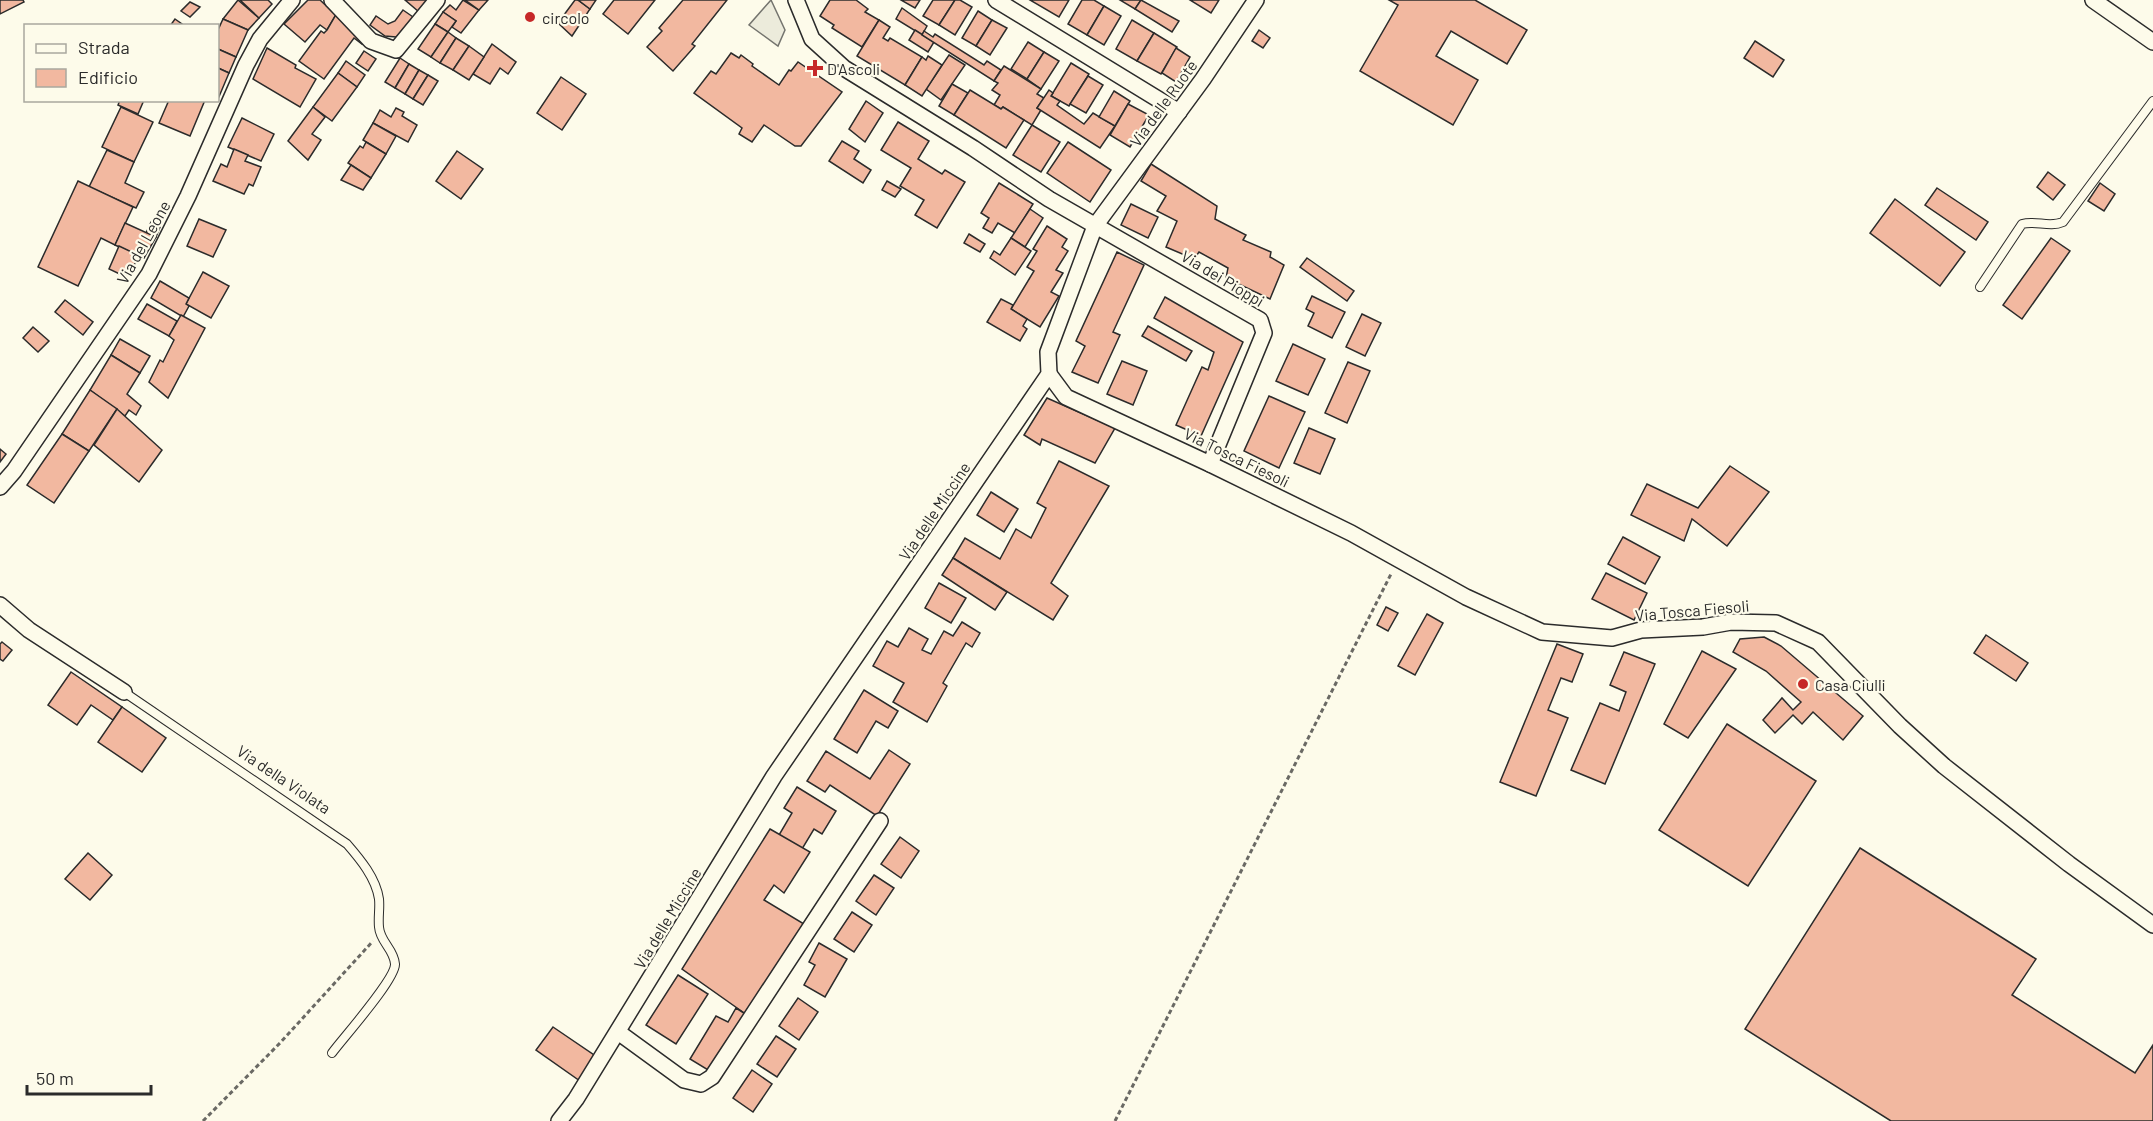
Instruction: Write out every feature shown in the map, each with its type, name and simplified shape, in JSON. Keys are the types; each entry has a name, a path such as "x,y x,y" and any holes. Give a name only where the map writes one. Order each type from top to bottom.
{"street":[{"name":"Via del Leone","path":"0,487 14,471 149,274 188,195 246,65 260,39 292,0"},
{"path":"332,0 371,41 396,50 437,0"},
{"path":"796,0 812,39 844,68 1095,226 1048,352 1049,374"},
{"path":"996,0 1179,112"},
{"name":"Via delle Ruote","path":"1095,226 1203,79 1256,0"},
{"path":"2093,0 2153,42"},
{"name":"Via dei Pioppi","path":"1095,226 1118,237 1260,320 1264,333 1210,464"},
{"name":"Via Tosca Fiesoli","path":"1049,374 1066,397 1351,533 1466,597 1542,632 1612,638 1641,630 1703,627 1731,622 1776,623 1818,642 1900,726 1944,766 2069,864 2153,925"},
{"name":"Via delle Miccine","path":"559,1121 576,1099 618,1032 774,777 1049,374"},
{"name":"Via della Violata","path":"0,605 29,630 124,692"},
{"path":"618,1032 684,1080 701,1084 712,1077 880,820"}],"lane":[{"path":"1980,287 2022,224 2030,222 2055,225 2063,222 2153,101"},
{"name":"Via della Violata","path":"124,692 347,844 362,861 379,898 381,939 393,954 395,965 393,974 332,1053"}],"path":[{"path":"1115,1121 1399,560"},
{"path":"203,1121 280,1043 380,933"}],"shaded area":[{"path":"771,0 785,30 778,46 749,25"}],"building":[{"path":"0,0 23,0 24,2 0,14"},
{"path":"238,0 259,18 248,30 223,19"},
{"path":"240,0 268,0 272,4 259,18"},
{"path":"308,0 320,0 336,15 327,30 320,25 305,42 284,24"},
{"path":"405,0 428,0 419,12"},
{"path":"463,0 479,10 461,33 452,27 456,21 443,12 450,5 456,10"},
{"path":"465,0 488,0 479,10"},
{"path":"575,0 590,9 572,36 558,23"},
{"path":"578,0 596,0 590,9"},
{"path":"614,0 655,0 628,34 603,14"},
{"path":"683,0 727,0 692,44 695,46 673,71 647,47 662,31 659,28"},
{"path":"830,0 856,0 868,9 865,12 879,20 862,47 832,28 834,25 820,16"},
{"path":"901,0 920,0 915,8"},
{"path":"933,0 955,0 939,25 923,16"},
{"path":"955,0 960,0 972,7 955,35 939,25"},
{"path":"1030,0 1069,0 1059,17"},
{"path":"1082,0 1094,0 1104,6 1087,35 1068,24"},
{"path":"1120,0 1141,0 1135,9"},
{"path":"1141,0 1179,21 1172,32 1135,9"},
{"path":"1190,0 1219,0 1211,13"},
{"path":"1389,0 1475,0 1527,30 1507,64 1451,31 1436,56 1478,80 1453,125 1360,71 1398,5"},
{"path":"190,2 200,7 190,17 181,11"},
{"path":"1104,6 1121,16 1104,45 1087,35"},
{"path":"902,8 927,26 922,35 896,19"},
{"path":"403,10 416,19 396,37 385,36 370,25 376,16 388,24 395,21"},
{"path":"338,11 365,38 362,44 354,38 324,79 299,61 321,31 324,33 327,30"},
{"path":"978,11 992,20 976,46 962,38"},
{"path":"443,12 456,21 448,32 435,24"},
{"path":"175,19 182,24 171,24"},
{"path":"223,19 248,30 236,57 219,49 219,28"},
{"path":"879,20 890,27 883,38 888,41 890,38 922,57 905,85 857,56"},
{"path":"992,20 1007,28 990,55 976,46"},
{"path":"1132,20 1154,33 1137,61 1116,49"},
{"path":"435,24 448,32 431,57 418,49"},
{"path":"915,30 934,42 928,52 909,40"},
{"path":"1259,30 1270,38 1263,48 1252,41"},
{"path":"924,31 933,37 935,34 984,65 987,61 1001,70 994,81 922,35"},
{"path":"448,32 456,38 440,63 431,57"},
{"path":"1154,33 1177,47 1161,74 1137,61"},
{"path":"456,38 469,46 453,70 440,63"},
{"path":"1755,41 1784,60 1773,77 1744,58"},
{"path":"1028,42 1044,52 1027,79 1011,69"},
{"path":"492,44 516,62 508,74 500,68 490,84 473,74"},
{"path":"469,46 484,57 469,80 453,70"},
{"path":"267,48 296,65 295,68 316,79 300,107 253,79"},
{"path":"1176,48 1190,57 1176,82 1162,73"},
{"path":"219,49 236,57 229,73 219,68"},
{"path":"364,51 376,59 368,71 356,63"},
{"path":"1044,52 1059,61 1041,89 1027,79"},
{"path":"731,53 739,58 741,55 753,64 752,66 779,85 789,70 791,71 798,62 842,92 801,146 795,146 764,125 752,142 739,134 742,128 694,93 711,71 716,74"},
{"path":"949,55 965,65 941,100 926,89"},
{"path":"928,56 942,65 922,96 905,85 922,57 926,60"},
{"path":"400,58 409,64 395,88 385,82"},
{"path":"346,61 365,75 357,87 338,73"},
{"path":"1071,63 1089,74 1069,106 1051,96"},
{"path":"409,64 419,70 405,94 395,88"},
{"path":"1004,66 1041,89 1037,94 1044,98 1037,108 1041,110 1032,125 1003,107 1001,109 994,105 1000,95 992,90 998,83 994,81"},
{"path":"219,68 229,73 219,97"},
{"path":"419,70 428,75 413,99 405,94"},
{"path":"338,73 357,87 332,121 313,107"},
{"path":"428,75 438,81 423,105 413,99"},
{"path":"1088,76 1103,85 1086,113 1070,104"},
{"path":"561,77 586,94 562,130 537,113"},
{"path":"952,84 968,93 954,115 939,106"},
{"path":"970,90 1024,120 1006,148 954,115"},
{"path":"1049,90 1053,93 1051,96 1060,101 1057,105 1084,124 1093,113 1115,126 1100,148 1037,108"},
{"path":"1114,91 1130,101 1115,126 1099,117"},
{"path":"866,101 883,113 865,142 849,129"},
{"path":"119,102 143,102 138,114 118,105"},
{"path":"168,102 204,102 190,136 159,123"},
{"path":"1128,104 1149,115 1130,147 1110,135"},
{"path":"121,107 153,122 134,162 102,147"},
{"path":"313,107 325,117 312,134 321,140 308,160 288,141"},
{"path":"396,108 404,112 402,116 417,125 408,142 373,123 380,110 391,117"},
{"path":"242,118 274,134 261,161 228,147"},
{"path":"898,122 929,141 918,159 942,174 945,170 965,182 937,228 915,215 924,200 900,186 911,168 881,150"},
{"path":"373,123 396,136 386,154 363,140"},
{"path":"1032,125 1060,142 1041,172 1013,155"},
{"path":"842,141 859,151 854,159 871,170 863,183 829,161"},
{"path":"366,142 386,154 371,178 348,163 360,146 363,148"},
{"path":"1068,142 1111,170 1090,202 1047,173"},
{"path":"234,149 248,155 245,161 261,167 253,186 249,184 244,194 213,181 221,164 227,167"},
{"path":"107,150 134,162 125,183 144,192 136,208 89,187"},
{"path":"457,151 483,169 461,199 436,181"},
{"path":"1151,164 1217,206 1215,219 1246,235 1243,240 1271,252 1270,257 1284,265 1270,299 1226,278 1228,268 1199,252 1194,259 1166,247 1177,221 1157,211 1166,196 1141,181"},
{"path":"351,165 371,178 363,190 341,180"},
{"path":"2048,172 2065,185 2053,200 2037,187"},
{"path":"78,181 133,207 115,245 101,238 78,286 38,267"},
{"path":"887,181 901,189 895,197 882,190"},
{"path":"999,183 1033,204 1015,233 998,223 992,233 983,228 989,218 981,213"},
{"path":"2100,183 2115,194 2104,211 2088,201"},
{"path":"1937,188 1988,222 1976,240 1925,205"},
{"path":"1895,199 1965,252 1940,286 1870,233"},
{"path":"1131,204 1158,217 1148,238 1121,225"},
{"path":"1030,209 1043,218 1025,247 1011,238"},
{"path":"199,219 226,230 213,257 187,246"},
{"path":"151,222 160,227 156,237 146,233"},
{"path":"125,223 156,237 144,258 115,245"},
{"path":"1047,226 1067,239 1062,247 1068,251 1056,270 1063,273 1051,292 1059,296 1040,327 1011,309 1034,271 1027,267 1037,251 1033,249"},
{"path":"969,234 985,244 980,252 964,243"},
{"path":"1011,238 1031,251 1015,275 990,258 994,251 1000,255"},
{"path":"2051,238 2070,251 2022,319 2003,305"},
{"path":"119,246 140,256 126,277 109,269"},
{"path":"1117,252 1144,265 1113,332 1120,335 1098,383 1072,372 1085,346 1076,341"},
{"path":"1307,258 1354,291 1347,301 1300,267"},
{"path":"203,272 229,286 211,318 186,304"},
{"path":"160,281 189,298 186,304 189,306 183,317 151,298"},
{"path":"1312,296 1345,312 1332,338 1308,326 1314,313 1306,309"},
{"path":"1165,297 1243,342 1201,436 1176,425 1202,367 1208,370 1214,352 1154,318"},
{"path":"1001,299 1013,305 1011,309 1027,319 1023,326 1027,329 1020,341 987,322"},
{"path":"65,300 93,322 83,335 55,312"},
{"path":"147,304 177,321 169,336 138,319"},
{"path":"1362,314 1381,323 1365,356 1346,347"},
{"path":"181,315 205,328 168,398 149,382 160,360 163,362 174,340 169,336"},
{"path":"1148,326 1192,351 1186,361 1142,336"},
{"path":"33,327 49,341 38,352 23,338"},
{"path":"120,339 150,356 140,373 111,355"},
{"path":"1293,344 1325,359 1308,395 1276,381"},
{"path":"111,355 140,373 127,394 141,406 136,415 129,410 125,416 90,390"},
{"path":"1122,361 1147,371 1133,405 1107,394"},
{"path":"1348,362 1370,371 1347,423 1325,413"},
{"path":"90,390 117,409 89,451 62,434"},
{"path":"1269,396 1305,412 1279,468 1244,451"},
{"path":"1047,398 1115,428 1095,463 1042,439 1040,445 1024,435"},
{"path":"117,409 162,450 139,482 94,445"},
{"path":"1309,428 1335,439 1320,474 1294,463"},
{"path":"62,434 89,451 54,503 27,485"},
{"path":"0,449 6,454 0,462"},
{"path":"1059,461 1109,486 1051,583 1068,596 1053,620 953,558 965,538 1000,559 1016,529 1031,538 1046,508 1037,503"},
{"path":"1730,466 1769,492 1727,546 1692,519 1684,541 1631,515 1647,484 1698,508"},
{"path":"991,492 1018,509 1004,532 977,515"},
{"path":"1623,537 1660,557 1645,584 1608,564"},
{"path":"953,558 1007,592 995,610 942,575"},
{"path":"1606,573 1647,593 1634,620 1592,599"},
{"path":"939,583 966,598 951,623 925,608"},
{"path":"1386,607 1398,613 1388,631 1377,625"},
{"path":"1427,614 1443,623 1415,675 1398,666"},
{"path":"962,622 980,633 972,647 966,643 943,683 947,686 927,722 893,702 904,683 873,666 887,641 898,647 909,628 928,639 922,650 931,654 944,631 953,636"},
{"path":"1986,635 2028,663 2016,681 1974,653"},
{"name":"Casa Ciulli","path":"1764,637 1781,646 1863,716 1843,740 1813,712 1802,724 1793,715 1775,733 1763,720 1782,698 1793,710 1801,702 1766,671 1733,652 1740,639"},
{"path":"2,642 12,650 3,661 0,659"},
{"path":"1557,644 1583,654 1572,682 1561,678 1548,710 1568,718 1536,796 1500,782"},
{"path":"1702,651 1736,669 1688,738 1664,724"},
{"path":"1624,652 1655,664 1605,784 1571,770 1600,703 1619,711 1626,692 1610,685"},
{"path":"71,672 122,707 113,720 91,705 77,725 48,705"},
{"path":"864,690 898,711 888,728 876,721 857,753 834,739"},
{"path":"122,707 166,738 142,772 98,742"},
{"path":"1727,724 1816,781 1748,886 1659,830"},
{"path":"889,750 910,764 877,816 830,785 825,792 807,781 826,751 870,779"},
{"path":"797,787 836,811 822,834 814,829 802,849 779,835 792,813 784,808"},
{"path":"770,829 810,852 784,893 774,885 764,900 804,924 747,1015 682,969"},
{"path":"900,837 919,851 901,878 881,864"},
{"path":"1860,848 2036,959 2012,995 2135,1073 2153,1045 2153,1121 1891,1121 1745,1029"},
{"path":"88,853 112,875 90,900 65,879"},
{"path":"874,875 894,888 876,915 856,901"},
{"path":"852,912 872,925 854,952 834,939"},
{"path":"819,943 847,959 825,997 804,985 815,965 809,962"},
{"path":"678,975 708,994 676,1044 646,1025"},
{"path":"798,998 818,1012 799,1040 779,1026"},
{"path":"736,1008 747,1015 713,1073 690,1059 716,1016 728,1022"},
{"path":"553,1027 597,1057 580,1081 536,1050"},
{"path":"776,1036 796,1049 777,1077 757,1064"},
{"path":"752,1070 772,1084 753,1112 733,1098"}],"place":[{"name":"circolo","path":"530,17"},
{"name":"D'Ascoli","path":"815,68"},
{"name":"Casa Ciulli","path":"1803,684"}]}
